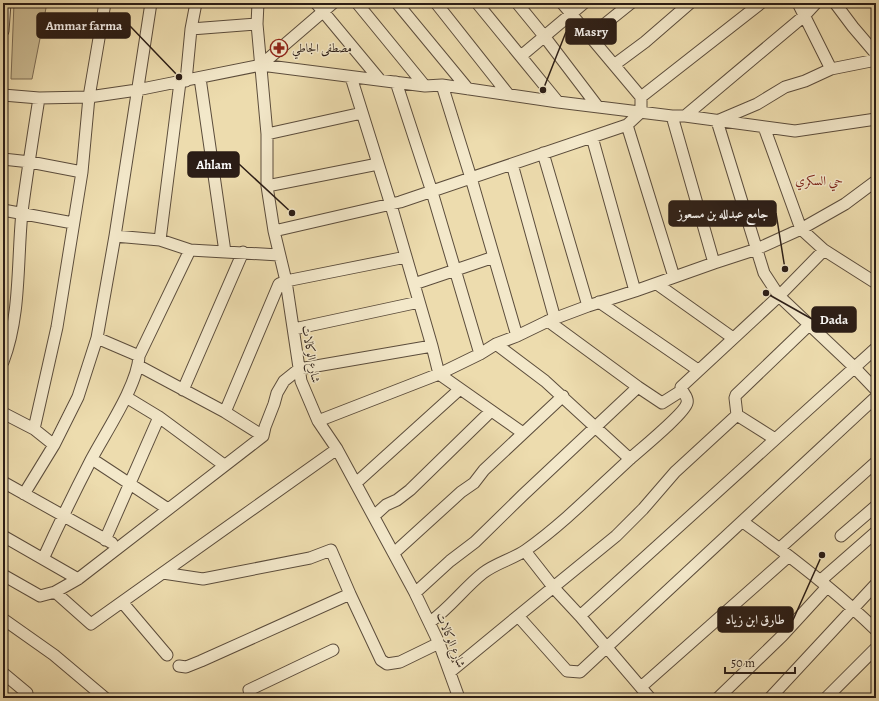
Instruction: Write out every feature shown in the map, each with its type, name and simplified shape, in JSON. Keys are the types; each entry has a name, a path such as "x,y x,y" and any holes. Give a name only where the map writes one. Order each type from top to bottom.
{"street":[{"path":"3,31 5,3"},
{"path":"34,429 57,326 82,172 90,97 105,3"},
{"path":"24,494 54,445 78,397 97,338 115,236 151,3"},
{"path":"160,240 196,3"},
{"name":"شارع الوكالات","path":"258,3 257,24 267,134 266,186 279,255 286,281 303,387 318,421 337,449 356,483 430,622 439,642 459,698"},
{"path":"261,65 320,7 333,3"},
{"path":"357,3 425,86"},
{"path":"397,3 468,89"},
{"path":"436,3 508,94"},
{"path":"478,3 558,102"},
{"path":"517,3 598,107"},
{"path":"274,231 391,205 627,125 641,112 641,97 562,3"},
{"path":"521,56 584,3"},
{"path":"590,36 631,3"},
{"path":"614,64 645,42 690,3"},
{"path":"641,97 761,3"},
{"path":"798,3 831,69"},
{"path":"685,116 804,16 816,3"},
{"path":"835,3 876,54"},
{"path":"320,7 380,80"},
{"path":"191,29 257,24"},
{"path":"717,121 758,104 784,87 805,81 831,69 876,60"},
{"path":"3,95 39,98 90,97 183,82 261,65 425,86 442,85 558,102 672,116 685,116 795,131 876,119"},
{"path":"351,77 391,205 439,374 523,433"},
{"path":"200,78 225,252"},
{"path":"396,82 432,192 480,354"},
{"path":"442,85 517,336"},
{"path":"3,362 6,355 16,309 22,213 39,98"},
{"path":"267,134 362,113"},
{"path":"672,116 714,263"},
{"path":"717,121 764,273 779,296 854,367 876,390"},
{"path":"627,125 674,277"},
{"path":"764,127 801,230 824,250 876,283"},
{"path":"592,137 635,291"},
{"path":"544,153 593,304 698,370"},
{"path":"3,159 30,162 82,172"},
{"path":"266,186 378,164"},
{"path":"512,164 551,320 638,387 662,403 682,391"},
{"path":"318,421 439,374 480,354 496,344 551,320 593,304 657,284 757,249 801,230 845,204 876,181"},
{"path":"3,210 73,223"},
{"path":"115,236 160,240 190,250 279,255"},
{"path":"43,559 62,516 126,397 139,361 190,250"},
{"path":"430,622 444,612 485,572 525,551 564,520 684,410 687,399 681,387 779,296 824,250"},
{"path":"183,390 243,252"},
{"path":"225,412 279,284 286,281 406,257"},
{"path":"414,284 494,257"},
{"path":"657,284 733,338"},
{"path":"294,329 419,302"},
{"path":"737,415 736,395 809,326"},
{"path":"97,338 139,361 183,390 225,412 263,436"},
{"path":"496,344 545,380 630,459"},
{"path":"3,575 40,596 55,592 78,579 263,436 274,404 276,393 284,381 299,369 432,346"},
{"path":"580,616 876,348"},
{"path":"415,593 450,561 475,542 638,387"},
{"path":"356,483 460,389"},
{"path":"394,553 461,492 474,483 484,470 563,396"},
{"path":"126,397 158,416 224,465"},
{"path":"518,616 568,671 580,672 876,398"},
{"path":"374,516 386,505 397,500 410,490 491,411"},
{"path":"3,413 34,429 54,445"},
{"path":"737,415 775,439"},
{"path":"450,672 616,536 643,509 675,472 737,415"},
{"path":"105,540 158,416"},
{"path":"55,592 92,624 337,449"},
{"path":"92,459 168,509"},
{"path":"780,548 876,462"},
{"path":"3,482 119,548"},
{"path":"841,536 876,506"},
{"path":"743,522 780,548 854,609 876,630"},
{"path":"718,698 782,636 823,584 876,532"},
{"path":"3,536 78,579"},
{"path":"163,573 203,579 310,558 331,550 350,594 382,660 387,664 400,662 439,642"},
{"path":"525,551 554,588 650,698"},
{"path":"641,688 789,556"},
{"path":"770,698 876,584"},
{"path":"179,666 186,667 201,661 350,594"},
{"path":"122,602 166,655"},
{"path":"3,620 54,655 106,698"},
{"path":"826,698 876,648"},
{"path":"251,698 249,690 334,650"},
{"path":"3,674 27,693"}],"shaded area":[{"path":"14,3 47,3 32,79 11,79"}],"place":[{"name":"مصطفى الجاطي","path":"279,48"},
{"name":"Ammar farma","path":"179,77"},
{"name":"Masry","path":"543,90"},
{"name":"Ahlam","path":"292,213"},
{"name":"جامع عبدلله بن مسعوز","path":"785,269"},
{"name":"Dada","path":"766,293"},
{"name":"طارق ابن زياد","path":"822,555"}],"district":[{"name":"حي السكري","path":"819,180"}]}
